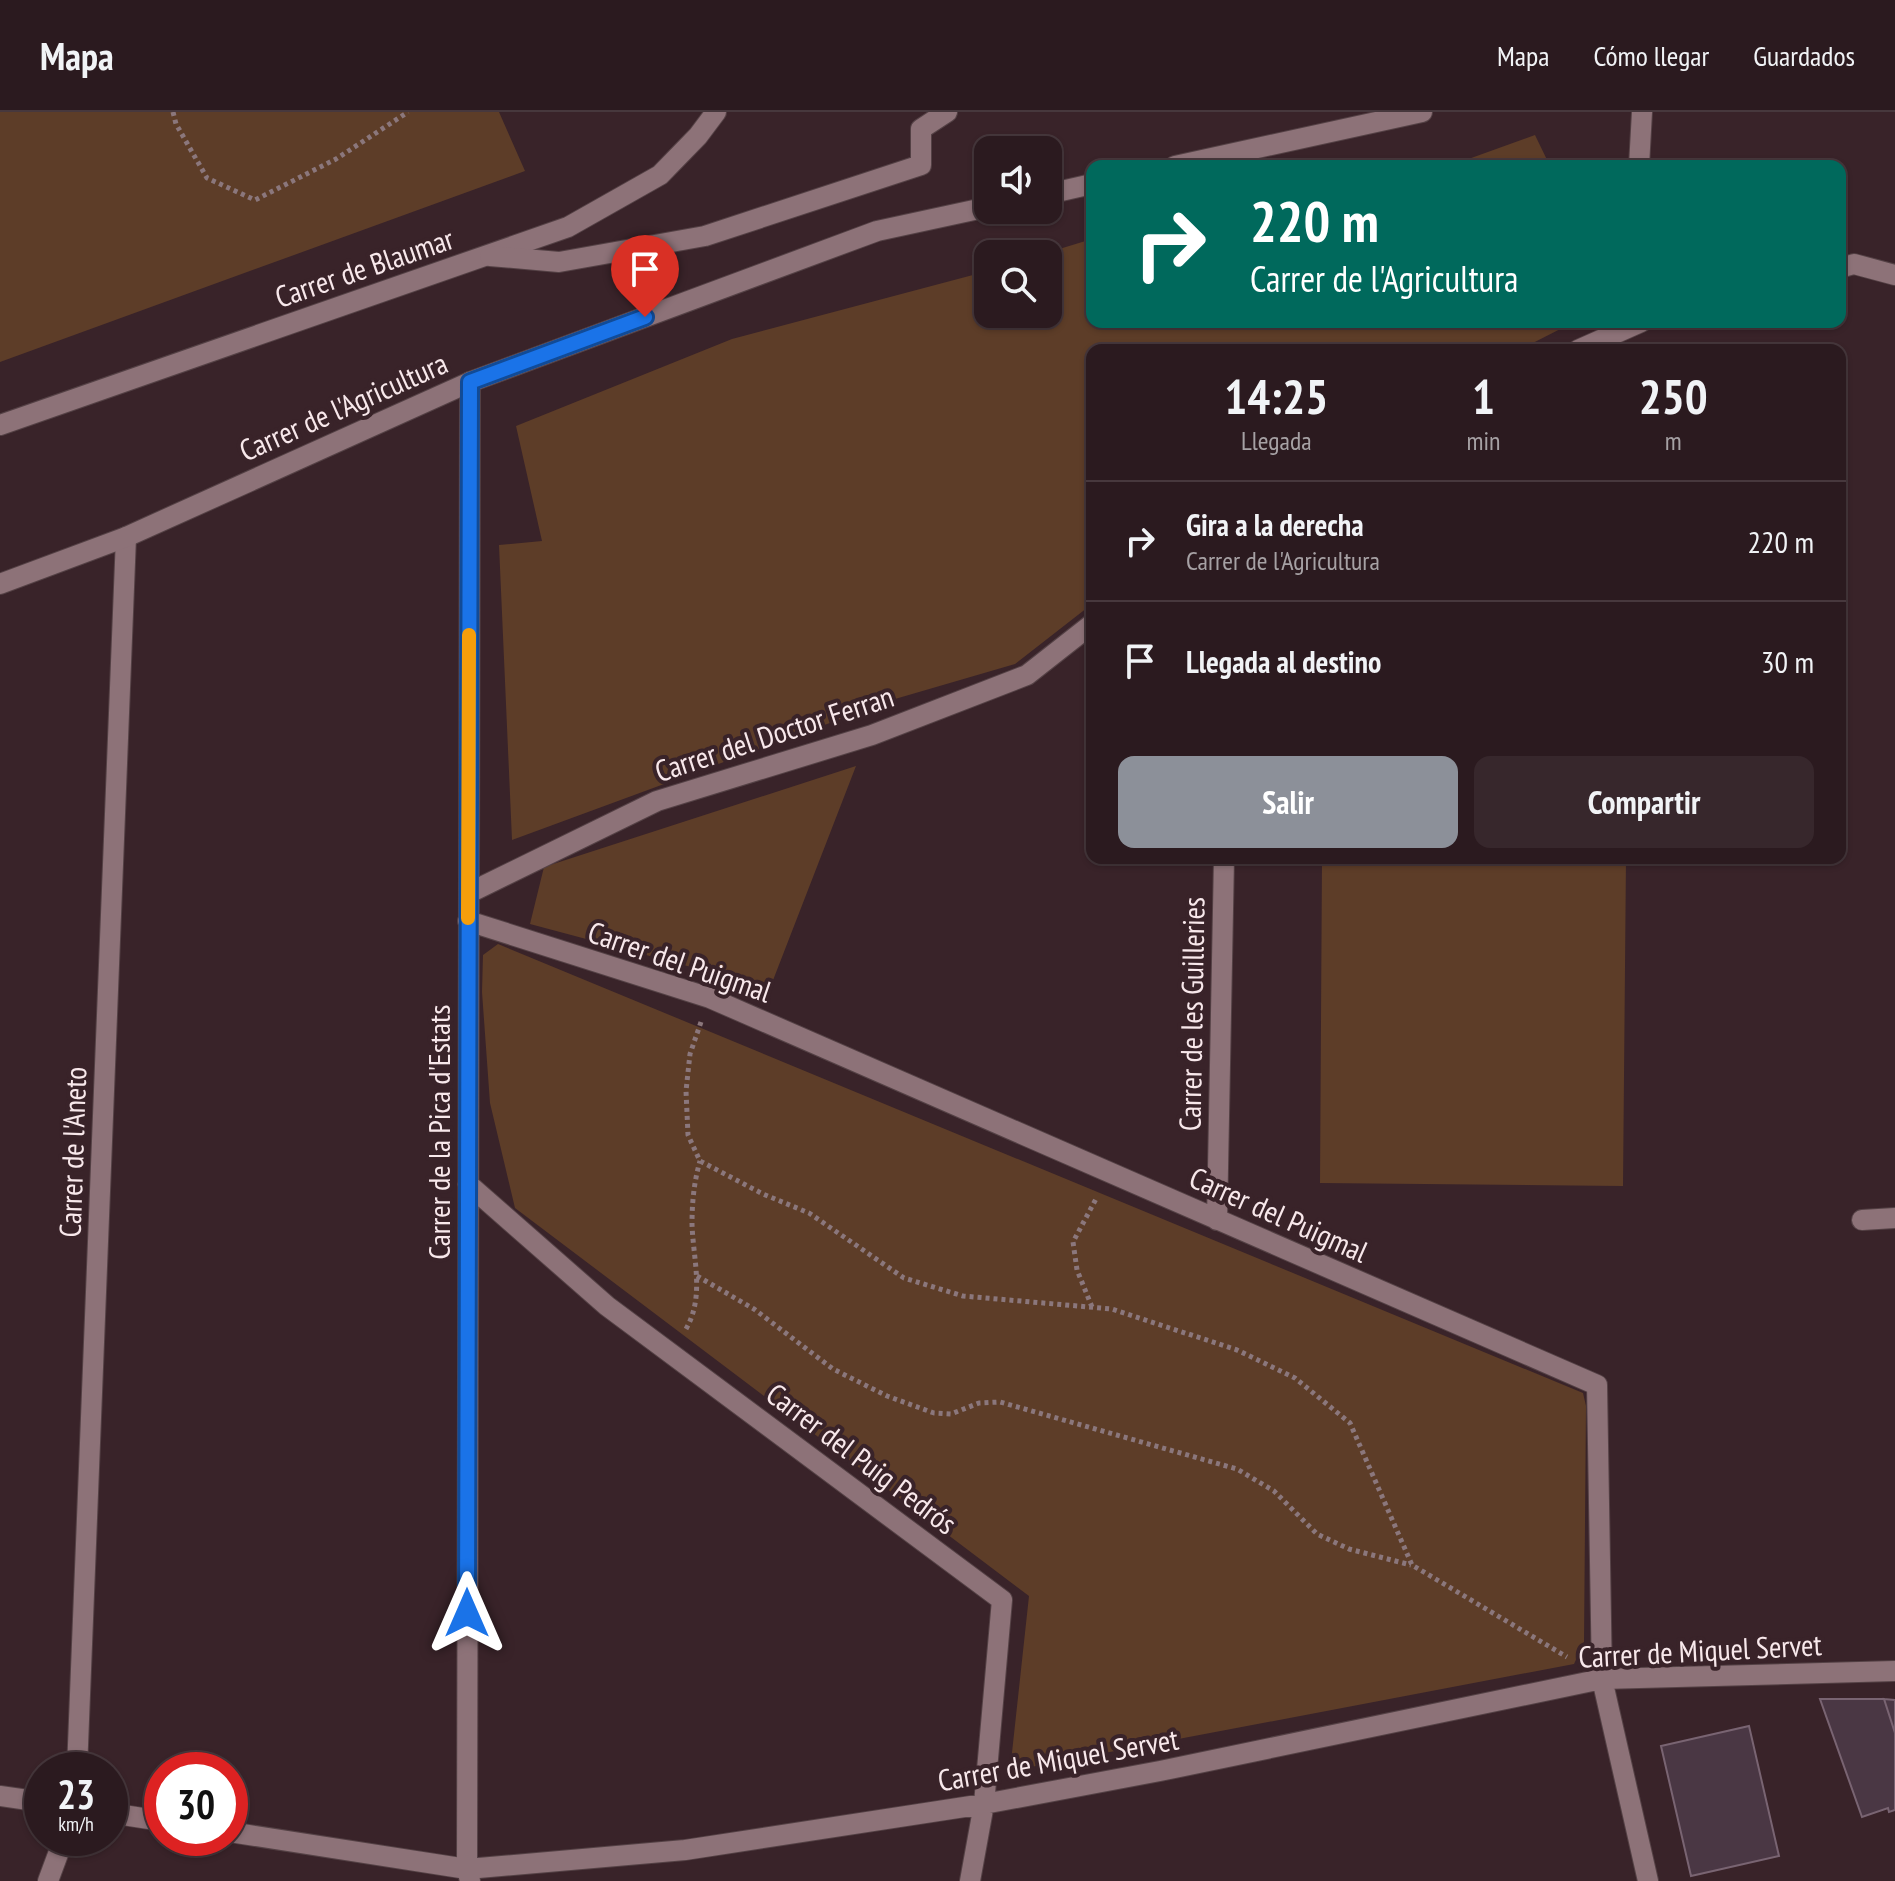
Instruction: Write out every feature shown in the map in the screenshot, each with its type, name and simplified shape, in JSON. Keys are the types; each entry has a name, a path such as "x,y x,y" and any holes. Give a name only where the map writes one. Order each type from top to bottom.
{"street":[{"name":"Carrer de Blaumar","path":"0,425 568,227 660,175 698,136 716,112"},
{"path":"490,256 559,262 705,236 921,165 921,129 947,112"},
{"path":"1202,160 1422,112"},
{"path":"1639,160 1642,112"},
{"path":"1062,191 1086,185"},
{"name":"Carrer de l'Agricultura","path":"0,584 126,537 470,382 877,231 974,210"},
{"path":"1846,266 1854,264 1895,275"},
{"path":"1590,344 1624,328"},
{"name":"Carrer de la Pica d'Estats","path":"468,1875 470,382"},
{"name":"Carrer de l'Aneto","path":"78,1752 126,537"},
{"name":"Carrer del Doctor Ferran","path":"469,893 657,801 872,735 1027,675 1086,629"},
{"name":"Carrer de les Guilleries","path":"1217,1220 1224,864"},
{"name":"Carrer del Puigmal","path":"468,921 710,998 1597,1385 1602,1679 1648,1881"},
{"name":"Carrer del Puig Pedrós","path":"468,1184 607,1306 1002,1600 984,1804 970,1881"},
{"path":"1862,1220 1895,1218"},
{"name":"Carrer de Miquel Servet","path":"248,1835 468,1875 685,1850 984,1804 1301,1744 1602,1679 1895,1671"},
{"path":"0,1796 24,1799"},
{"path":"48,1881 57,1856"}],"path":[{"path":"173,112 176,124 207,178 255,200 336,159 408,112"},
{"path":"710,998 690,1054 686,1091 688,1135 700,1161 763,1194 809,1213 904,1278 963,1296 1112,1309 1237,1350 1295,1378 1350,1423 1412,1565"},
{"path":"671,1354 694,1315 697,1276 692,1222 694,1183 700,1161"},
{"path":"1092,1307 1077,1270 1073,1242 1110,1173"},
{"path":"697,1276 754,1309 833,1369 887,1396 934,1413 951,1414 979,1403 1000,1402 1237,1469 1274,1491 1317,1534 1349,1549 1412,1565 1602,1679"}],"shaded area":[{"path":"0,112 499,112 525,171 0,362"},
{"path":"1535,135 1547,160 1466,160"},
{"path":"1086,241 1086,328 1562,328 1531,344 1086,344 1086,609 1015,664 895,699 512,840 499,545 542,541 516,426 732,339 974,275 974,328 1062,328 1062,248"},
{"path":"856,766 770,988 530,924 544,867"},
{"path":"1322,864 1626,864 1623,1186 1320,1183"},
{"path":"498,944 1583,1393 1586,1406 1584,1642 1574,1664 1010,1771 1029,1596 515,1208 490,1103 482,992 483,955"}],"building":[{"path":"1820,1699 1884,1699 1895,1733 1895,1810 1889,1812 1888,1808 1862,1817"},
{"path":"1884,1699 1895,1700 1895,1733"},
{"path":"1749,1726 1779,1856 1691,1876 1661,1746"}],"slow traffic":[{"path":"468,918 469,635"}],"route":[{"path":"467,1613 470,382 645,317"}]}
